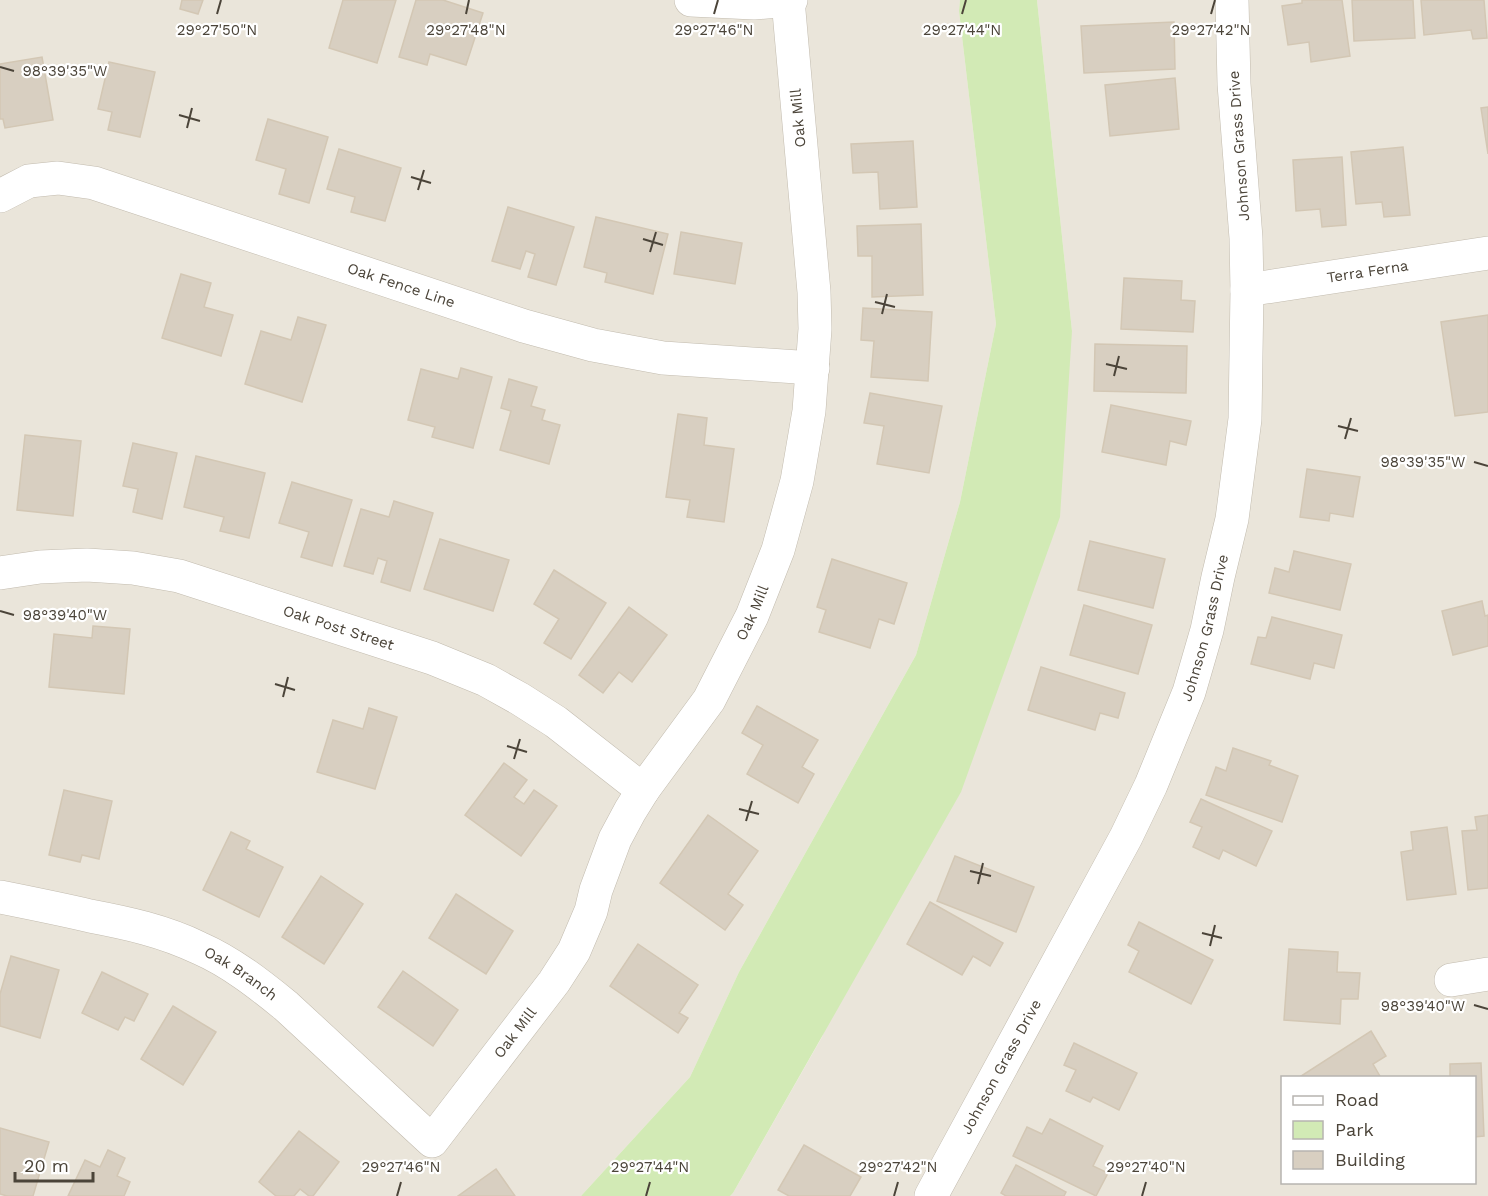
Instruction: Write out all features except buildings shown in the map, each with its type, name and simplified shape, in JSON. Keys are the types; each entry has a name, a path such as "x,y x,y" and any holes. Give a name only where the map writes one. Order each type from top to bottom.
{"street":[{"path":"691,0 754,3 789,0"},
{"name":"Oak Mill","path":"432,1141 554,982 574,951 591,911 596,890 615,839 643,790 709,700 752,616 778,550 797,482 809,411 815,328 814,292 789,0"},
{"name":"Johnson Grass Drive","path":"932,1196 1126,837 1151,785 1189,692 1207,630 1232,519 1245,419 1246,238 1234,84 1232,0"},
{"name":"Oak Fence Line","path":"0,196 29,181 58,178 94,183 524,326 593,345 663,358 813,368"},
{"name":"Terra Ferna","path":"1247,290 1488,254"},
{"name":"Oak Post Street","path":"0,573 40,567 87,565 133,568 179,576 432,658 486,680 520,699 556,723 643,790"},
{"name":"Oak Branch","path":"0,897 131,924 166,934 200,948 231,965 286,1006 432,1141"},
{"path":"1451,980 1488,974"}],"shaded area":[{"path":"0,0 960,0 959,11 996,324 960,502 916,655 739,972 690,1077 581,1196 0,1196"},
{"path":"1037,0 1488,0 1488,1196 730,1196 822,1037 1072,331"}],"green space":[{"path":"960,0 1037,0 1072,331 1060,517 961,792 733,1193 730,1196 581,1196 690,1077 739,972 916,655 960,502 996,324 959,11"}]}
